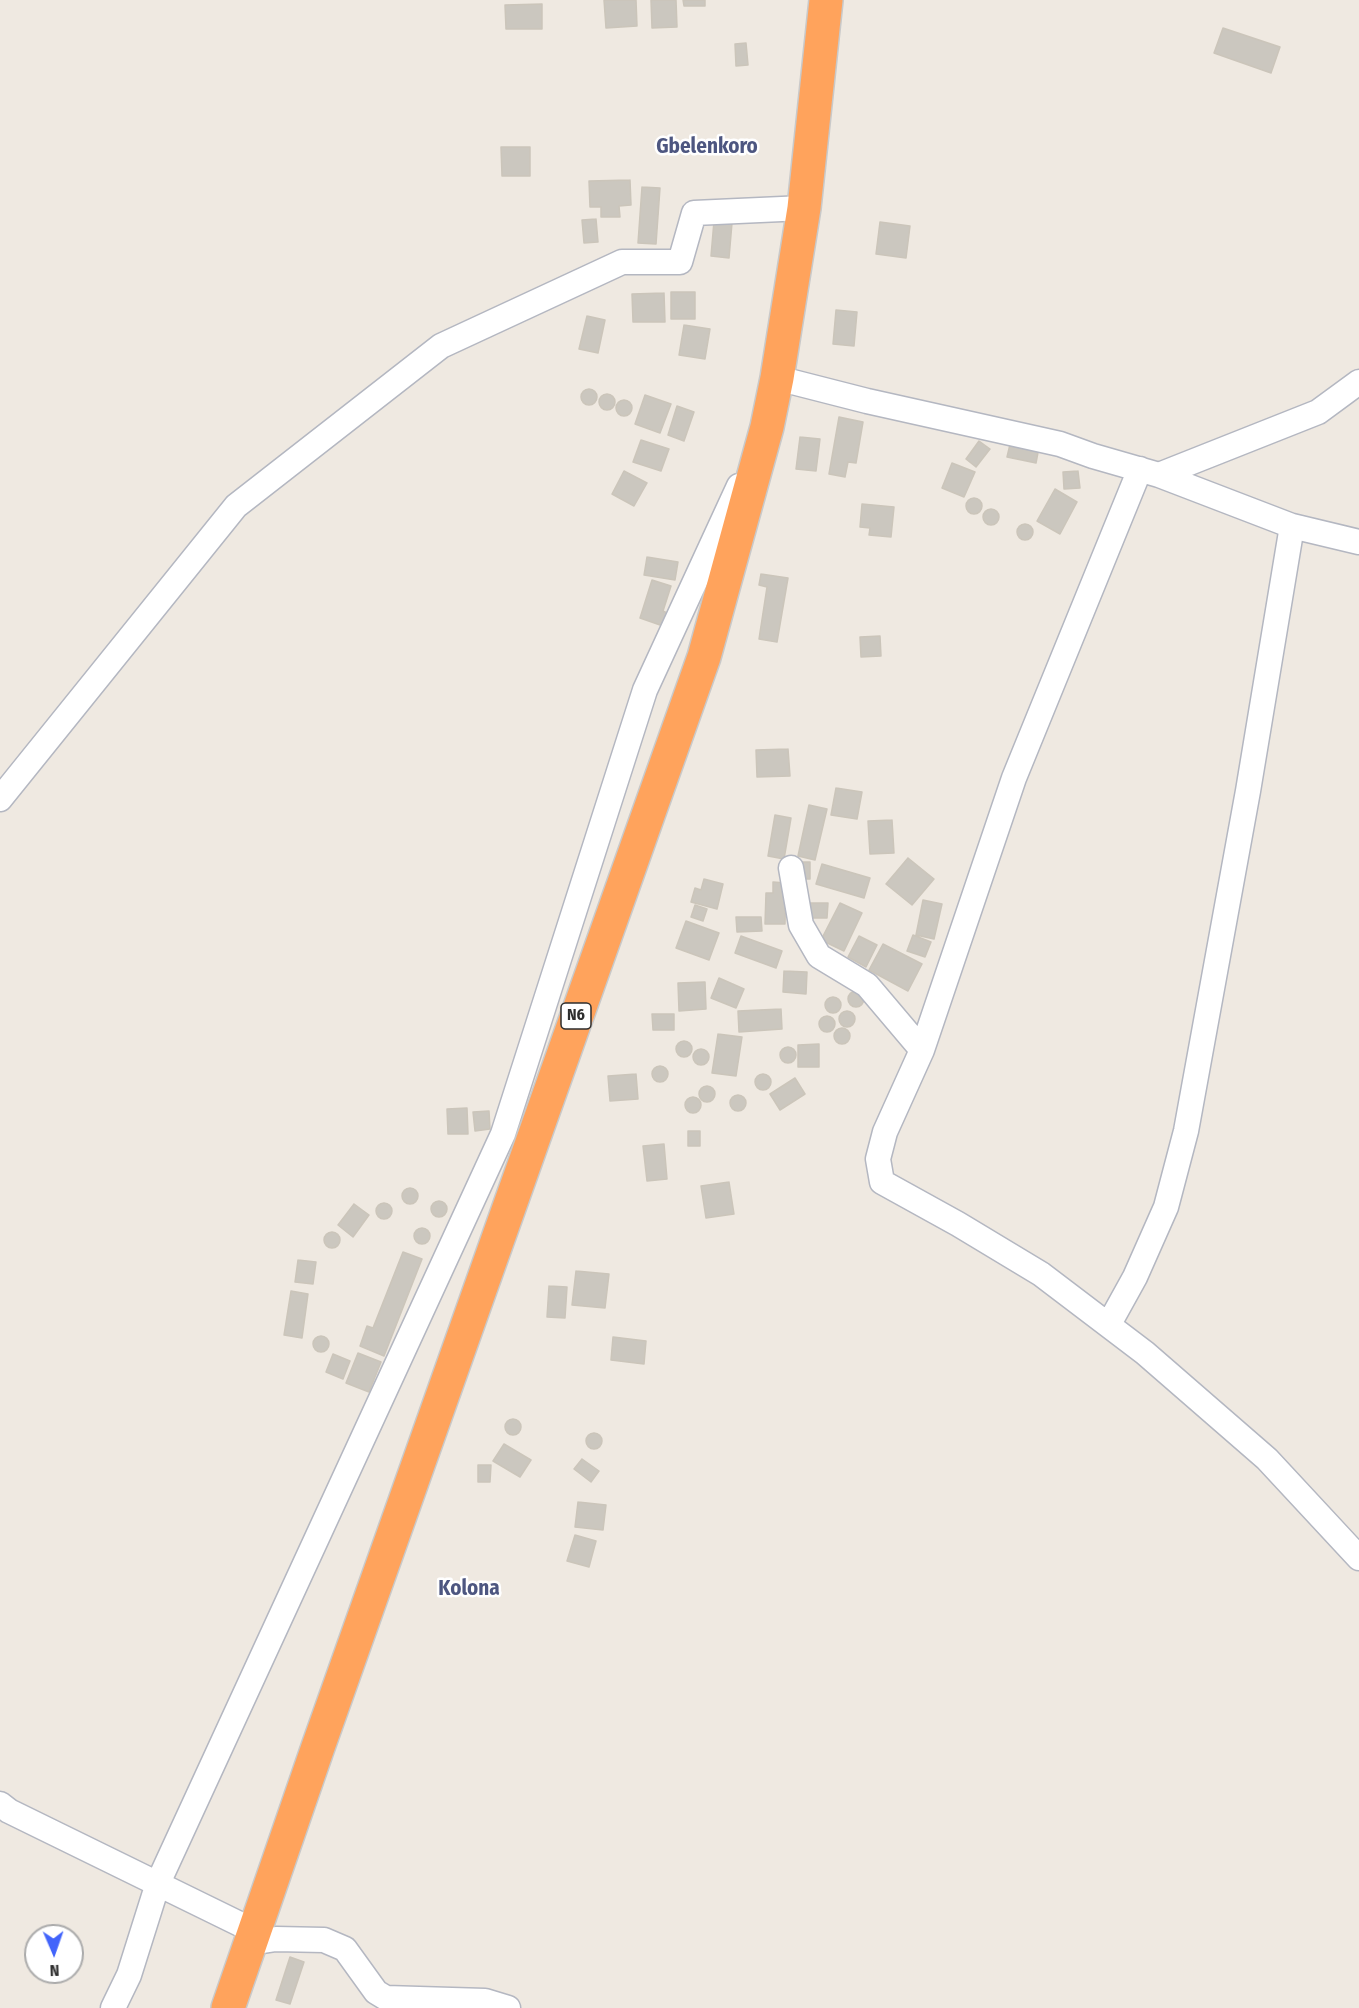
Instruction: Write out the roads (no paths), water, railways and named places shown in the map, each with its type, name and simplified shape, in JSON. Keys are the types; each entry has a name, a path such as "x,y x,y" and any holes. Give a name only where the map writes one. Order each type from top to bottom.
{"highway":[{"name":"N6","path":"228,2008 704,657 767,427 777,378 804,208 826,0"}],"street":[{"path":"0,799 236,506 441,346 622,262 680,262 694,213 804,208"},
{"path":"777,378 867,401 1060,444 1150,472 1293,526 1359,542"},
{"path":"1359,382 1318,412 1150,472 1014,778 922,1050 885,1132 878,1159 882,1182 1041,1274 1145,1353 1267,1459 1359,1558"},
{"path":"113,2008 129,1975 158,1883 503,1134 645,690 767,427"},
{"path":"1109,1324 1135,1277 1166,1207 1186,1131 1248,791 1293,526"},
{"path":"791,868 801,925 819,956 867,985 922,1050"},
{"path":"0,1804 9,1811 158,1883 252,1937 324,1940 345,1949 376,1992 386,1998 485,2001 508,2008"}],"district":[{"name":"Gbelenkoro","path":"707,147"},
{"name":"Kolona","path":"469,1589"}]}
